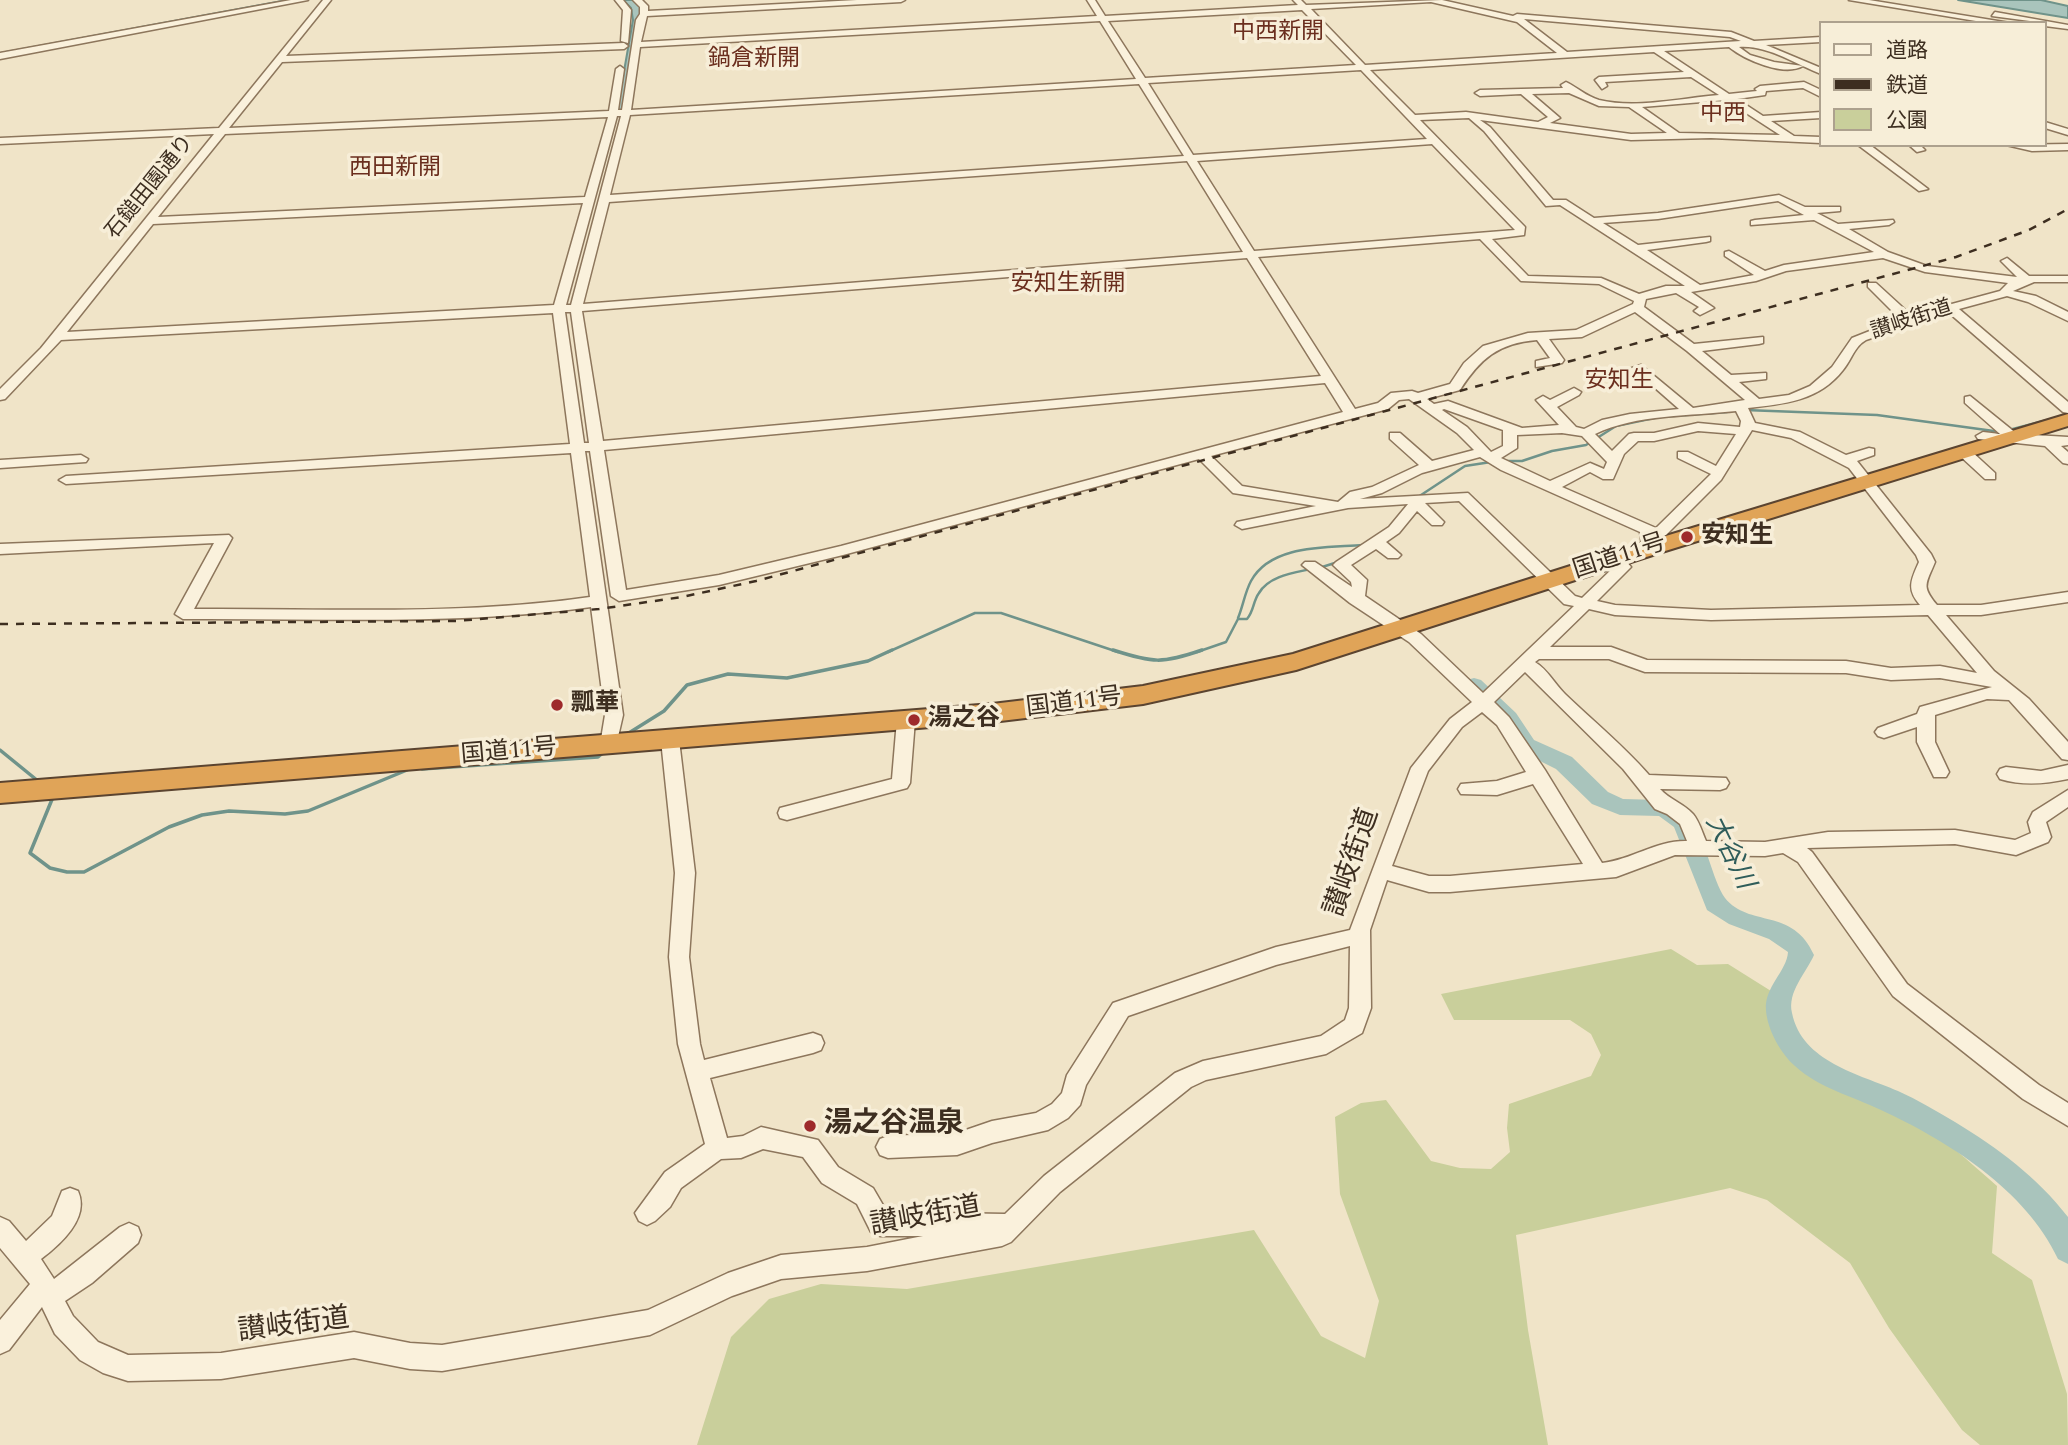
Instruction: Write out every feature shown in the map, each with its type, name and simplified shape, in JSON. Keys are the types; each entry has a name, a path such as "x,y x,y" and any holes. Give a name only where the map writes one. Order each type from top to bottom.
{"highway":[{"name":"国道11号","path":"0,793 906,720 1074,705 1179,688 1296,662 1617,559 1651,541 1870,483 2068,420"}],"street":[{"path":"0,52 277,0"},
{"path":"0,52 304,0"},
{"name":"石鎚田園通り","path":"0,396 58,336 327,0"},
{"path":"619,0 627,10 630,45"},
{"path":"567,308 604,199 630,45 644,14 644,6 637,0"},
{"path":"644,14 901,0"},
{"path":"1091,0 1351,414"},
{"path":"1446,0 1520,20 1565,55"},
{"path":"1853,0 1993,21"},
{"path":"1905,0 2033,21"},
{"path":"279,59 630,45 1377,1 1436,1 1520,20"},
{"path":"58,336 567,308 1522,231 1301,4"},
{"path":"0,52 212,9"},
{"path":"1503,14 1743,38 1751,44 1805,62 1820,70"},
{"path":"2047,23 2068,27"},
{"path":"2048,32 2068,35"},
{"path":"0,141 619,113 1820,39"},
{"path":"1697,45 1712,54"},
{"path":"1732,45 1748,58 1820,71"},
{"path":"1655,49 1792,139"},
{"path":"1785,66 1818,87"},
{"path":"1602,86 1599,80 1692,74"},
{"path":"1768,78 1784,87"},
{"path":"1480,93 1569,87 1577,95 1599,103 1632,104 1759,94 1762,93 1760,89 1804,85 1818,87"},
{"path":"1657,91 1677,101"},
{"path":"1524,92 1555,118 1540,125"},
{"path":"1632,104 1676,135"},
{"path":"619,113 589,200 567,308 587,447 619,596 674,589 758,571 1383,406 1396,396 1412,395 1462,430 1487,455 1550,487 1630,520 1645,528 1651,541 1719,473 1746,428 1740,407"},
{"path":"1760,119 1820,115"},
{"path":"1413,118 1473,116 1631,137 1676,135 1820,140"},
{"path":"1473,116 1474,120 1488,129 1519,170 1562,217 1582,215 1638,248 1698,289"},
{"path":"2047,126 2068,132"},
{"path":"604,199 1434,141"},
{"path":"1866,147 1923,189"},
{"path":"2013,150 2068,148"},
{"path":"1593,221 1779,198 1884,254 1925,269 2023,281 2068,279"},
{"path":"150,221 589,200"},
{"path":"1772,210 1836,209"},
{"path":"1755,223 1815,217"},
{"path":"1837,228 1889,222"},
{"path":"1483,236 1525,279 1609,279 1756,403"},
{"path":"1638,248 1706,239"},
{"path":"1729,254 1766,281 1781,278"},
{"path":"1416,398 1455,387 1469,366 1487,349 1516,339 1578,334 1666,290 1698,289 1784,268 1884,254"},
{"path":"1849,260 1899,313 1911,320"},
{"path":"2007,261 2023,281"},
{"name":"讃岐街道","path":"1586,433 1607,422 1630,418 1798,400 1837,370 1855,341 1911,320 2006,292 2010,285 2023,281"},
{"path":"1678,290 1708,308 1700,311"},
{"path":"2006,292 2032,299 2068,317"},
{"path":"1949,308 1961,315 1980,335 2068,409"},
{"path":"1541,337 1558,360 1541,364"},
{"path":"1691,348 1759,340"},
{"path":"1632,370 1640,369 1691,413"},
{"path":"1729,379 1760,376"},
{"path":"66,480 587,447 1328,379"},
{"path":"1572,430 1546,403 1574,392"},
{"path":"1970,400 2011,438"},
{"path":"1433,410 1443,404 1521,432 1572,430 1586,433 1614,461"},
{"path":"1550,487 1590,467 1608,475 1618,452 1634,437 1660,436 1698,427 1746,428 1795,435 1845,460 1859,469 1923,554 1927,562 1918,593 1996,682 2059,734 2068,754"},
{"path":"1200,454 1238,491 1342,505 1355,495 1377,491 1429,466 1510,448 1510,430"},
{"path":"1395,436 1429,466"},
{"path":"1983,436 2049,442 2068,441"},
{"path":"2049,442 2068,460"},
{"path":"587,447 598,601 614,715 609,745"},
{"path":"1845,460 1868,452"},
{"path":"1965,453 1990,476"},
{"path":"1683,455 1719,473"},
{"path":"0,464 81,459"},
{"path":"1242,525 1342,505 1466,498 1570,600 1615,610 1711,615 1809,611 1981,610 2068,597"},
{"path":"1419,501 1437,522"},
{"path":"1356,599 1360,590 1359,580 1341,565 1402,522 1419,501"},
{"path":"0,549 224,538 183,614 463,614 549,609 598,601"},
{"path":"1377,542 1393,555"},
{"name":"讃岐街道","path":"0,1230 24,1257 64,1325 89,1351 100,1359 128,1368 175,1369 250,1363 354,1345 410,1356 442,1358 643,1324 767,1270 867,1259 1002,1234 1072,1167 1184,1080 1203,1071 1326,1044 1348,1031 1360,1014 1360,938 1370,898 1420,768 1456,723 1488,699 1623,567 1617,559"},
{"path":"1310,565 1403,629 1488,699 1539,775 1597,871"},
{"path":"1529,658 1612,653 1645,666 1819,666 1899,674 1940,671 1996,682"},
{"path":"1529,658 1556,695 1629,764 1662,804 1688,820 1700,849"},
{"path":"1940,772 1926,742 1926,711 1987,692 2010,694"},
{"path":"1884,732 1925,718"},
{"path":"787,813 901,782 906,720"},
{"path":"670,740 685,873 679,957 689,1044 699,1071 719,1148"},
{"path":"2006,774 2053,778 2068,772"},
{"path":"1467,789 1497,788 1539,775"},
{"path":"1382,871 1413,881 1450,884 1514,876 1616,869 1674,848 1765,849 1828,839 1955,837 2016,848 2041,838 2037,822 2040,817 2064,800 2034,777"},
{"path":"1644,782 1720,783"},
{"path":"1788,846 1805,857 1814,868 1900,990 2031,1091 2068,1116"},
{"path":"888,1147 957,1144 992,1132 1041,1123 1060,1111 1072,1098 1074,1082 1121,1009 1276,956 1345,938 1360,938"},
{"path":"699,1071 813,1043"},
{"path":"647,1213 662,1199 673,1180 719,1148 731,1150 750,1145 761,1138 810,1148 833,1177 863,1192 872,1203 880,1224 1011,1226"},
{"path":"24,1257 48,1237 64,1218 71,1206 70,1199"},
{"path":"0,1342 27,1304 83,1274 129,1235"}],"green space":[{"path":"1671,949 1697,965 1728,964 1771,991 1773,1015 1780,1039 1798,1063 1828,1080 1908,1115 1943,1140 1997,1186 1992,1253 2032,1280 2067,1394 2068,1445 1980,1445 1962,1430 1889,1328 1850,1263 1767,1200 1730,1188 1516,1235 1528,1330 1548,1445 697,1445 731,1337 769,1299 821,1284 907,1289 1254,1230 1321,1336 1365,1358 1379,1301 1340,1194 1335,1117 1361,1103 1386,1100 1431,1161 1460,1168 1491,1169 1510,1152 1507,1128 1509,1104 1591,1076 1601,1055 1591,1034 1570,1020 1454,1020 1441,994"}],"water":[{"path":"298,0 0,55 0,53"},
{"path":"623,0 634,0 642,7 623,111 617,111 633,20 631,8"},
{"path":"1958,0 2041,0 2068,6 2068,18"}],"waterway":[{"path":"1745,410 1877,415 2001,432"},
{"path":"1505,461 1522,461 1552,451 1586,445 1616,426 1659,417 1727,412"},
{"path":"2009,430 2055,418"},
{"path":"1415,499 1465,466 1491,462"},
{"path":"1238,618 1251,581 1260,569 1272,560 1301,550 1363,545"},
{"path":"1319,568 1341,561"},
{"path":"1197,652 1226,642 1238,619 1247,619 1263,587 1282,576 1311,569"},
{"path":"888,652 975,613 1001,613 1118,652"},
{"path":"624,736 664,711 687,685 728,674 787,678 868,661 892,650"},
{"path":"1113,650 1158,660 1177,658 1202,650"},
{"name":"大谷川","path":"1474,685 1509,718 1526,745 1564,763 1600,798 1620,807 1660,808 1674,813 1684,822 1715,903 1725,911 1778,932 1798,945 1802,955 1783,987 1778,1008 1791,1043 1800,1055 1827,1073 1922,1117 1997,1166 2042,1207 2058,1228 2068,1249"},
{"path":"0,750 38,781"},
{"path":"422,769 598,757 605,751"},
{"path":"53,797 30,853 50,868 84,872 169,827 202,815 229,811 285,814 308,811 407,770"}],"railway":[{"path":"0,624 456,621 599,609 682,597 756,581 1956,257 2029,230 2068,209"}],"place":[{"name":"安知生","path":"1687,537"},
{"name":"瓢華","path":"557,705"},
{"name":"湯之谷","path":"914,720"},
{"name":"湯之谷温泉","path":"810,1126"}],"district":[{"name":"中西新開","path":"1278,33"},
{"name":"鍋倉新開","path":"754,60"},
{"name":"中西","path":"1723,115"},
{"name":"西田新開","path":"395,169"},
{"name":"安知生新開","path":"1068,285"},
{"name":"安知生","path":"1619,382"}]}
